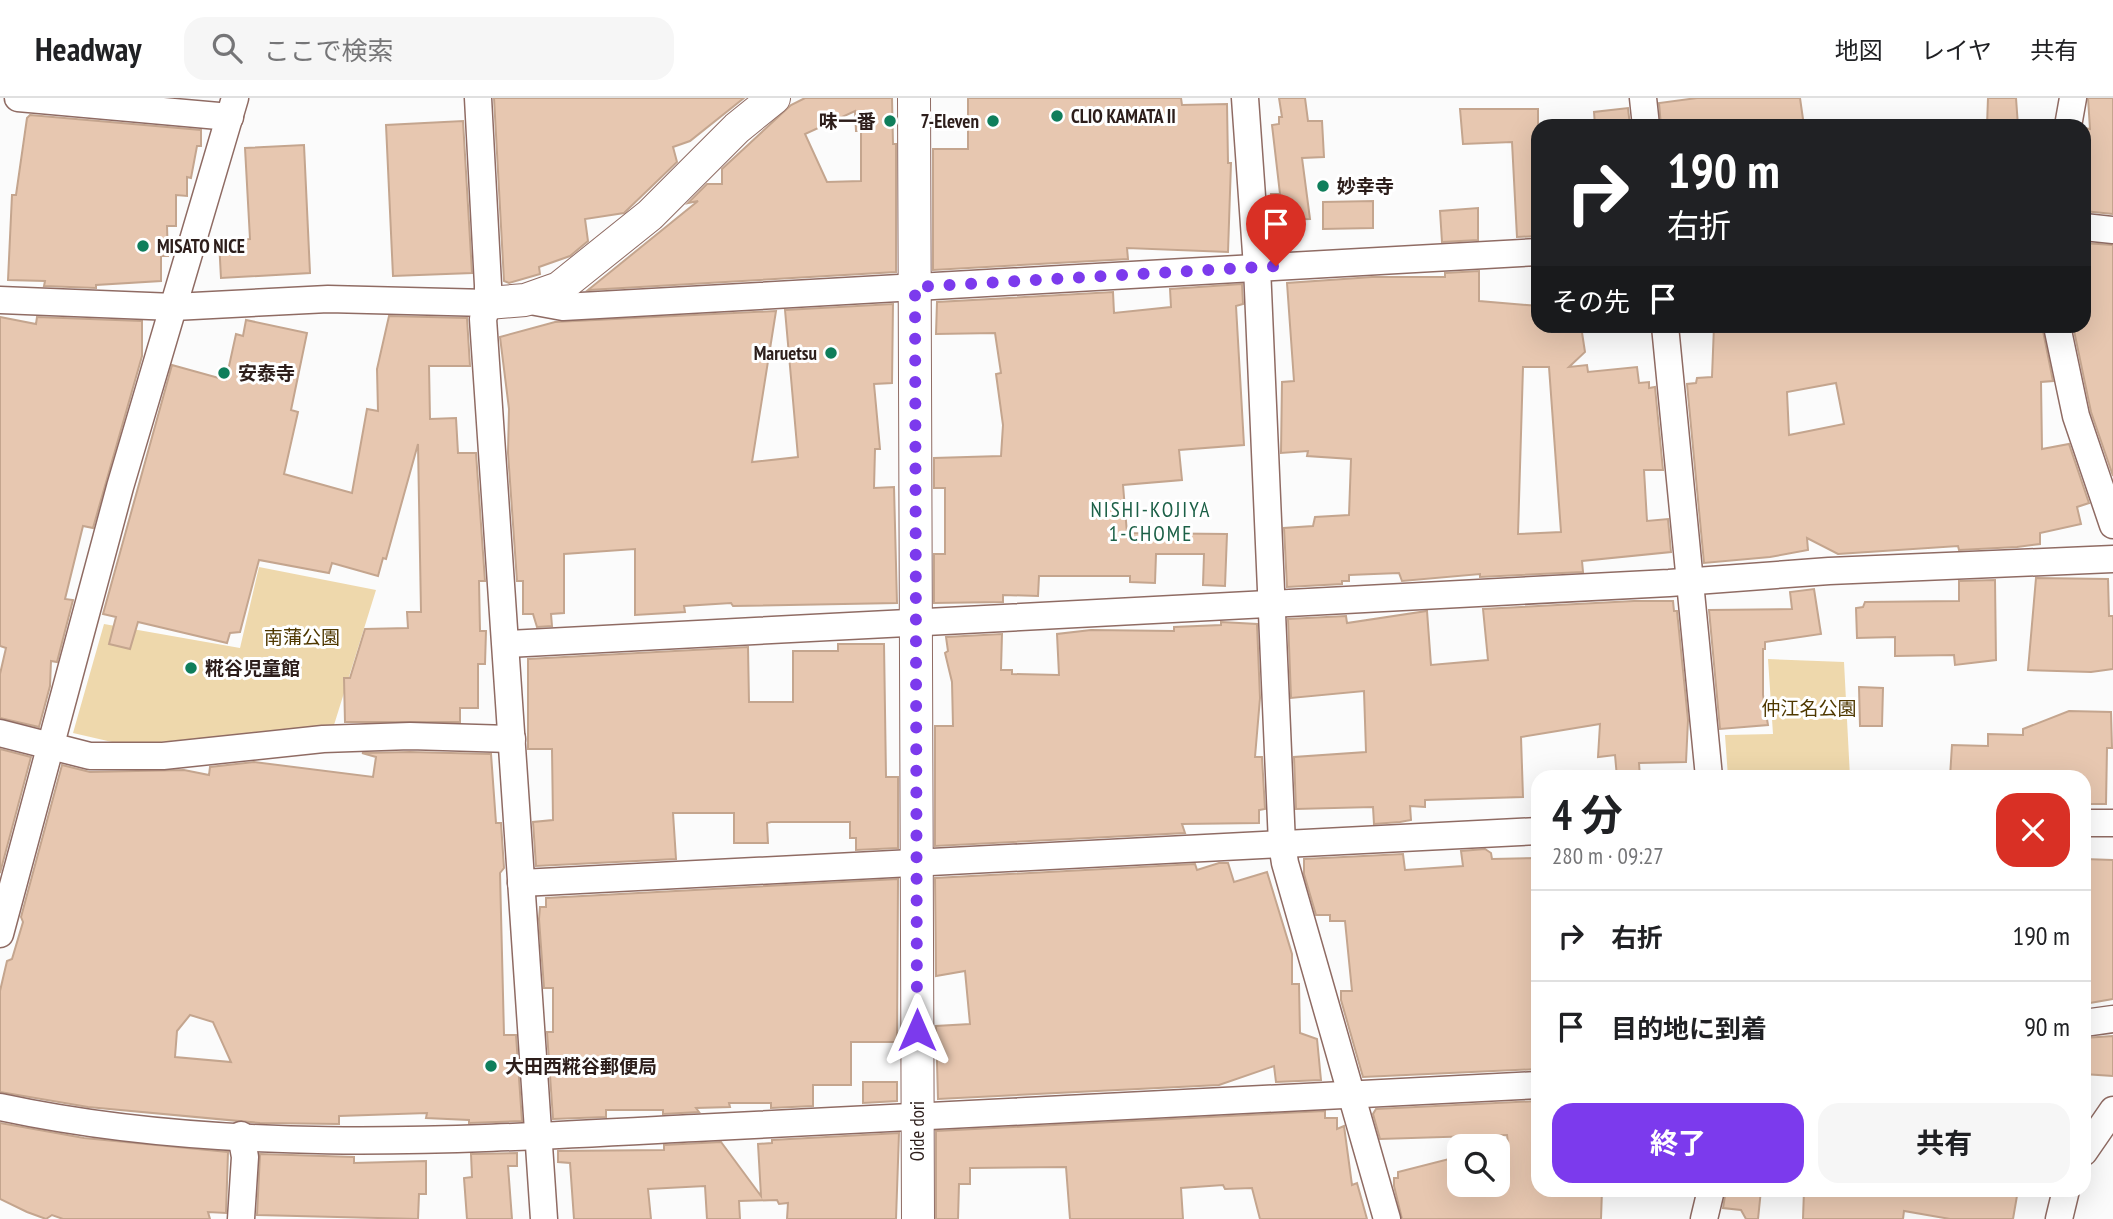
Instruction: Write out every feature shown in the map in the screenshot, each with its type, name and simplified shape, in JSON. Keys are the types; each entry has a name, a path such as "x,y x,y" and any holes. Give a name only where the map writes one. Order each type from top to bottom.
{"street":[{"path":"0,933 53,747 120,487 233,107 18,98"},
{"path":"478,98 488,303 483,319 544,1219"},
{"path":"0,300 174,307 328,299 488,303 525,300 559,288 650,215 737,128 775,98"},
{"name":"Oide dori","path":"914,98 918,1219"},
{"path":"1245,98 1257,267 1282,844 1285,863 1387,1219"},
{"path":"1643,98 1645,119"},
{"path":"2069,119 2073,98"},
{"path":"2091,228 2113,230"},
{"path":"525,300 563,307 1531,252"},
{"path":"1666,333 1708,770"},
{"path":"2058,333 2076,416 2113,525"},
{"path":"506,644 1689,582 1829,571 2113,559"},
{"path":"0,733 90,756 163,756 323,739 410,736 512,739"},
{"path":"2091,823 2113,823"},
{"path":"521,883 1531,831"},
{"path":"2091,1022 2113,1019"},
{"path":"0,1107 135,1129 354,1142 538,1137 1531,1085"},
{"path":"2091,1142 2113,1110"},
{"path":"241,1135 244,1157 241,1219"},
{"path":"1704,1219 1709,1197"},
{"path":"2059,1219 2064,1197"}],"green space":[{"name":"南蒲公園","path":"259,567 376,590 334,725 150,743 112,742 73,733 104,624 240,648"},
{"name":"仲江名公園","path":"1768,659 1844,662 1850,770 1728,770 1725,735 1773,734"}],"building":[{"path":"494,98 744,98 690,141 673,147 677,162 624,213 585,219 588,241 570,256 539,267 540,274 509,283 504,281"},
{"path":"805,98 892,98 893,144 896,144 896,272 588,290 698,201 688,203 707,184 722,184 722,169 791,105","holes":["855,111 856,131 861,131 861,181 827,182 805,134"]},
{"path":"968,98 1181,98 1182,105 1227,104 1228,163 1231,163 1228,252 1127,248 1128,259 933,270 933,149 968,149"},
{"path":"1279,98 1305,98 1308,121 1322,121 1324,157 1302,158 1310,219 1272,220 1271,194 1280,194 1272,125 1279,124 1279,117 1282,117"},
{"path":"1697,98 1800,98 1803,119 1660,119 1659,103"},
{"path":"1988,98 2016,98 2018,119 1987,119"},
{"path":"2088,98 2113,98 2113,214 2091,212"},
{"path":"1628,108 1629,119 1594,119 1594,112"},
{"path":"1460,109 1538,109 1538,119 1531,119 1531,236 1517,237 1512,142 1463,144"},
{"path":"30,115 201,130 201,146 197,146 191,178 187,177 187,196 176,195 176,226 167,226 168,256 161,256 161,281 96,285 96,288 44,286 45,281 8,280 12,195 16,195 27,118"},
{"path":"463,121 472,273 393,276 386,125"},
{"path":"304,145 310,273 221,278 219,241 250,239 245,148"},
{"path":"1373,201 1373,228 1323,229 1323,202"},
{"path":"1478,208 1478,240 1442,242 1440,211"},
{"path":"2091,243 2113,245 2113,476 2091,412 2074,333 2091,333"},
{"path":"1479,271 1479,301 1531,305 1531,333 1582,333 1585,352 1569,367 1587,365 1588,372 1637,367 1639,383 1649,382 1649,388 1655,387 1663,470 1644,470 1647,521 1668,519 1671,552 1582,561 1583,572 1480,577 1480,574 1402,581 1399,573 1349,575 1349,581 1342,581 1342,584 1287,587 1284,528 1313,526 1315,517 1349,515 1351,459 1307,456 1308,451 1281,453 1282,382 1294,381 1287,283 1372,277 1445,277 1445,273","holes":["1523,367 1549,367 1561,532 1518,534"]},
{"path":"1242,284 1243,304 1236,306 1244,445 1179,450 1182,480 1123,485 1127,533 1227,534 1225,586 1203,585 1204,554 1156,554 1155,583 1130,582 1130,576 1039,576 1038,596 1003,595 1003,602 934,603 934,554 945,554 945,488 934,488 934,458 1001,456 1003,425 996,374 1001,373 995,333 936,334 937,302 1113,292 1114,313 1171,307 1170,289"},
{"path":"893,304 892,383 874,384 880,449 875,449 874,488 894,487 897,603 733,606 731,603 684,606 685,612 635,615 635,549 564,554 564,613 551,614 552,626 537,627 533,614 523,614 523,581 517,581 508,453 509,409 500,337 555,322 776,311 752,462 798,457 785,310"},
{"path":"389,316 467,318 470,366 429,366 430,419 456,418 458,453 476,453 485,581 479,581 480,631 486,631 485,664 478,664 478,708 460,708 460,722 345,722 344,678 350,678 365,629 408,628 407,612 421,612 418,444 386,559 383,558 378,576 332,563 329,573 259,560 240,632 230,633 227,643 138,622 130,649 109,644 116,617 103,614 172,365 226,380 236,334 243,336 246,320 307,333 291,410 298,412 284,474 352,493 367,409 378,411 377,369"},
{"path":"0,317 36,324 37,317 142,321 142,356 93,528 83,526 65,599 73,600 57,662 51,661 50,686 39,727 0,718 0,674 6,648 0,646"},
{"path":"1714,333 2043,333 2053,381 2041,382 2042,449 2069,444 2089,503 2077,507 2081,524 2040,533 2040,544 1838,554 1807,538 1808,550 1770,557 1704,563 1687,384 1696,383 1697,378 1712,377","holes":["1836,383 1844,424 1789,435 1787,392"]},
{"path":"2036,578 2108,579 2109,616 2113,616 2113,669 2091,672 2028,670"},
{"path":"1995,580 1996,660 1955,665 1954,655 1895,656 1895,637 1857,638 1856,608 1863,607 1865,602 1959,601 1959,581"},
{"path":"1814,589 1821,634 1765,642 1763,695 1768,725 1720,729 1709,610 1792,609 1790,592"},
{"path":"1673,601 1674,611 1677,611 1688,720 1686,762 1639,763 1640,770 1616,770 1615,755 1598,757 1600,724 1521,737 1523,797 1425,800 1425,807 1410,806 1411,820 1374,824 1373,807 1296,809 1294,757 1366,752 1364,691 1291,698 1288,619 1346,616 1347,623 1427,611 1431,665 1488,660 1483,609"},
{"path":"1221,622 1257,624 1260,698 1255,757 1262,757 1265,809 1259,810 1259,823 1182,824 1185,833 935,846 935,726 953,726 952,682 945,653 948,651 946,637 1002,634 1001,670 1012,670 1012,674 1059,675 1057,634 1091,630 1174,631 1174,627 1221,625"},
{"path":"838,644 884,644 886,777 898,777 898,848 856,850 856,838 850,838 850,822 771,822 767,823 768,843 734,843 734,813 673,813 676,859 536,866 533,822 553,820 552,749 528,749 528,659 748,647 749,702 793,702 793,651 838,651"},
{"path":"1859,687 1883,688 1882,726 1860,726"},
{"path":"2069,711 2111,712 2112,748 2107,748 2106,804 2091,804 2091,770 1950,770 1952,745 1988,746 1988,734 2023,735 2023,729"},
{"path":"0,749 31,757 0,873"},
{"path":"362,753 491,754 496,823 501,823 504,868 500,873 504,1035 516,1035 522,1121 469,1123 469,1120 426,1118 427,1113 339,1116 339,1124 260,1123 88,1107 0,1092 0,991 7,961 12,959 23,922 21,917 62,765 90,772 184,770 209,775 210,767 254,762 373,777 376,757","holes":["190,1015 213,1022 231,1062 175,1057 177,1031"]},
{"path":"1485,849 1491,853 1492,859 1531,858 1531,1069 1363,1077 1341,1000 1341,991 1352,991 1345,921 1330,921 1330,915 1316,915 1304,874 1304,859 1403,854 1405,870 1463,866 1461,851"},
{"path":"2091,859 2113,860 2113,999 2091,1003"},
{"path":"1228,863 1234,882 1267,872 1292,954 1292,984 1299,984 1300,1033 1317,1039 1321,1080 1276,1082 1274,1066 1219,1085 938,1099 936,1026 970,1024 965,971 936,976 935,878 1195,864 1197,870"},
{"path":"898,879 897,1042 851,1042 851,1085 813,1085 813,1106 771,1108 771,1103 729,1103 730,1107 696,1108 699,1112 663,1114 663,1110 606,1110 606,1117 553,1119 547,1032 553,1032 553,988 544,988 539,919 540,907 546,907 546,898"},
{"path":"2113,1036 2113,1076 2091,1074 2091,1038"},
{"path":"863,1082 897,1082 897,1101 863,1103"},
{"path":"1531,1101 1531,1197 1602,1197 1601,1219 1402,1219 1394,1186 1394,1178 1398,1178 1398,1172 1447,1160 1447,1197 1510,1197 1510,1134 1447,1134 1447,1137 1380,1139 1373,1114 1376,1109"},
{"path":"1325,1111 1325,1118 1337,1118 1337,1129 1344,1126 1352,1185 1357,1183 1367,1219 1260,1219 1252,1188 1225,1189 1223,1185 1181,1188 1183,1219 1070,1219 1066,1167 970,1168 970,1184 959,1184 958,1219 936,1219 936,1131"},
{"path":"0,1123 84,1138 228,1152 226,1213 208,1212 210,1219 63,1219 52,1215 46,1219 27,1212 0,1199"},
{"path":"899,1133 896,1219 787,1219 788,1203 779,1204 777,1200 739,1201 740,1219 707,1219 705,1186 648,1189 651,1219 574,1219 570,1163 558,1162 558,1151 664,1150 664,1145 721,1142 761,1196 758,1144 772,1143 772,1140"},
{"path":"517,1153 517,1166 508,1166 512,1219 467,1219 464,1178 472,1177 471,1154"},
{"path":"260,1154 354,1157 354,1163 426,1161 426,1194 419,1194 418,1219 257,1215"},
{"path":"1725,1197 1760,1197 1758,1219 1746,1219 1741,1210 1723,1208"},
{"path":"1804,1197 2017,1197 2013,1219 1950,1219 1904,1211 1903,1219 1803,1219"}],"place":[{"name":"CLIO KAMATA II","path":"1057,116"},
{"name":"味一番","path":"890,121"},
{"name":"7-Eleven","path":"993,121"},
{"name":"妙幸寺","path":"1323,186"},
{"name":"MISATO NICE","path":"143,246"},
{"name":"Maruetsu","path":"831,353"},
{"name":"安泰寺","path":"224,373"},
{"name":"糀谷児童館","path":"191,668"},
{"name":"大田西糀谷郵便局","path":"491,1066"}],"district":[{"name":"NISHI-KOJIYA 1-CHOME","path":"1151,521"}],"route":[{"path":"917,1030 915,287 1276,266"}]}
